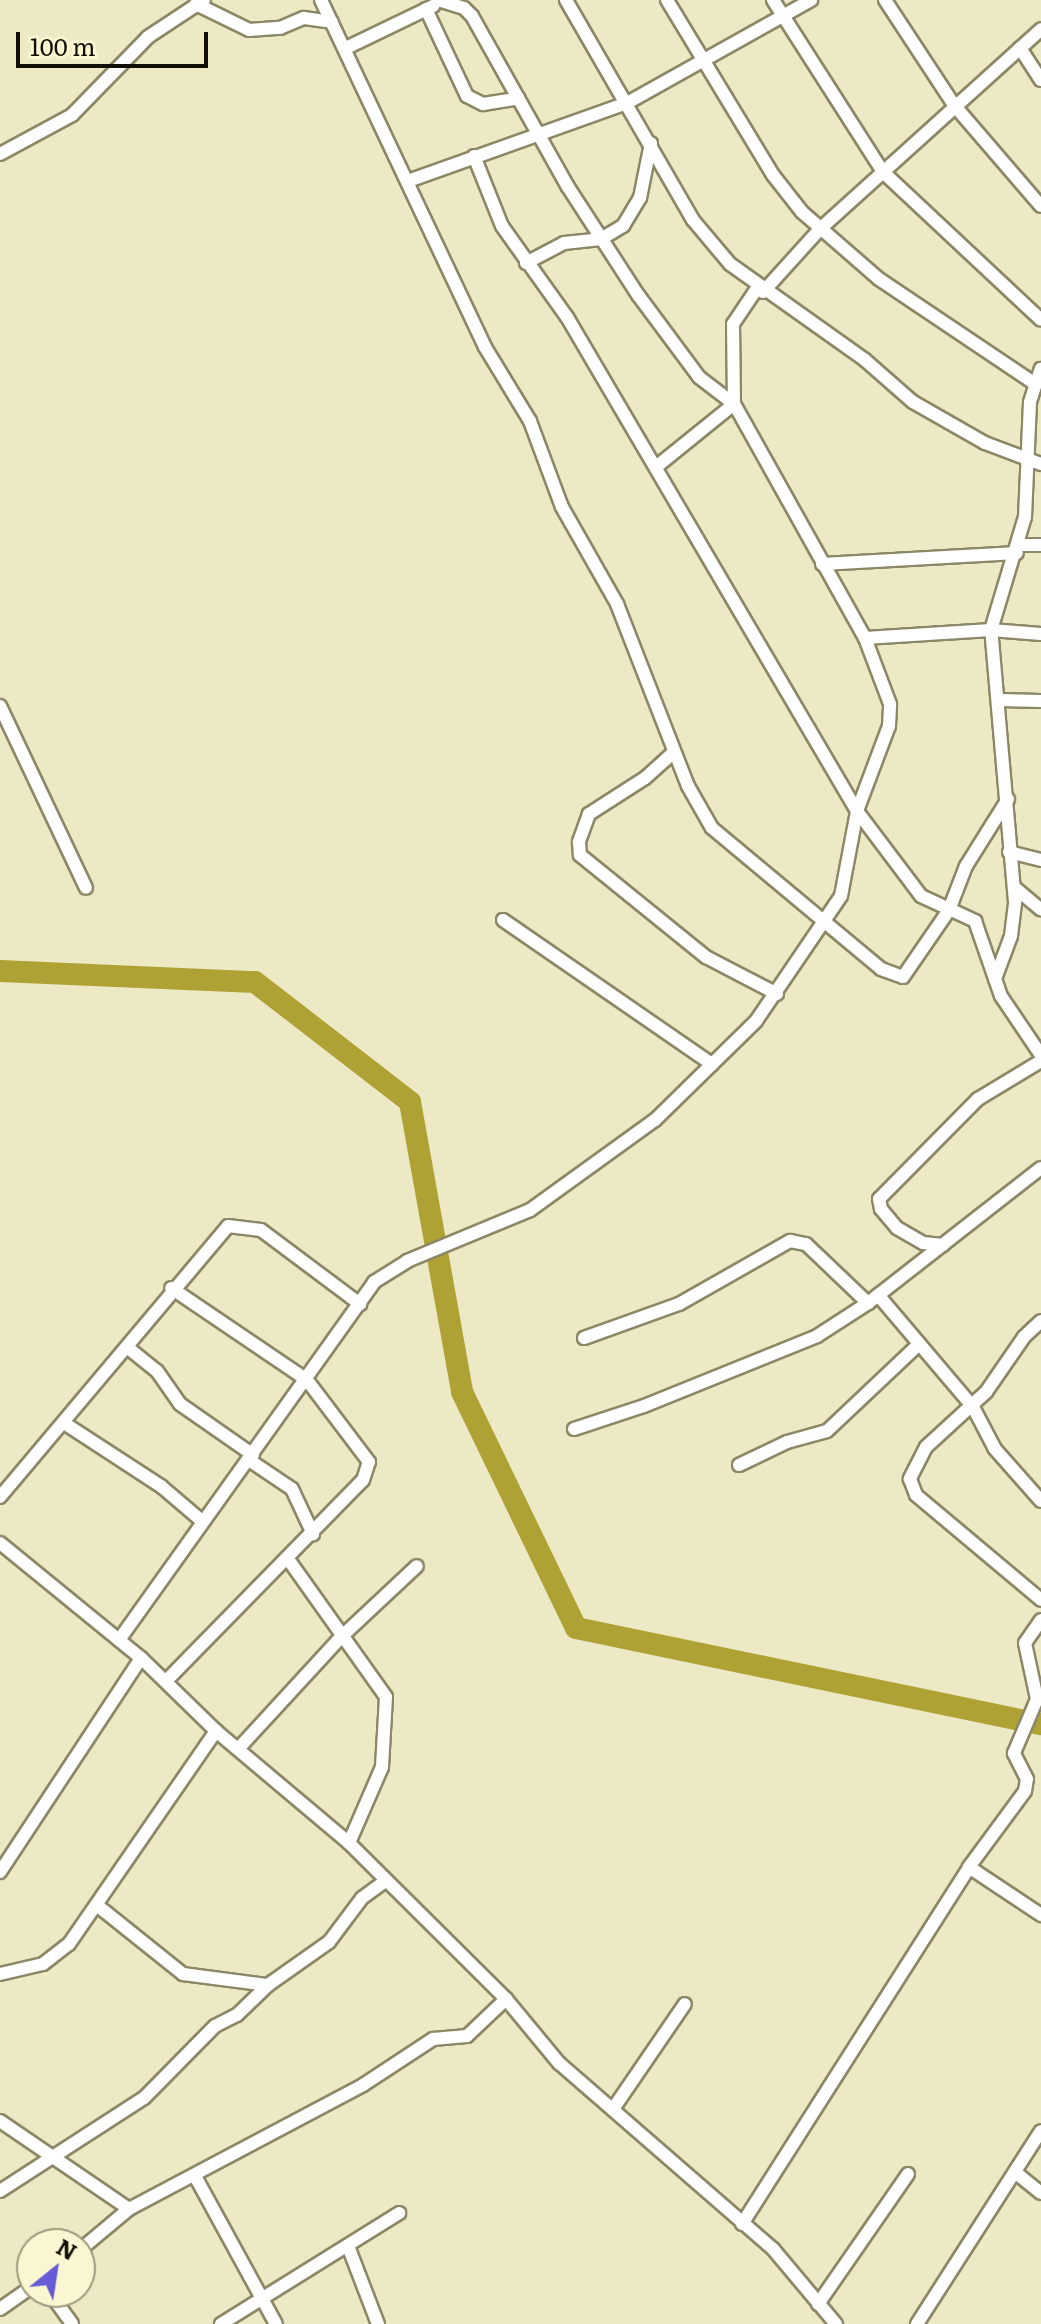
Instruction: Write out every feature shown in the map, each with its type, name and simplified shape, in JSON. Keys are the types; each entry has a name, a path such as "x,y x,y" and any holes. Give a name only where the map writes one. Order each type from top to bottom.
{"street":[{"path":"0,154 72,115 148,37 200,2 249,30 280,28 304,18 318,0 346,48 485,347 530,421 562,507 617,604 674,752 712,828 775,886 827,922 881,969 903,977 949,910 966,866 1008,799"},
{"path":"566,0 701,231 760,290 865,360 913,402 1035,464"},
{"path":"667,0 773,175 820,229 879,279 1034,383"},
{"path":"773,0 883,172 1041,320"},
{"path":"408,181 627,103 700,58 811,0"},
{"path":"885,0 954,105 1041,206"},
{"path":"119,1640 202,1521 387,1271 530,1210 655,1120 777,994 827,922 848,874 857,811 884,742 890,704 865,638 734,404 699,377 601,239 472,16 441,1 346,48"},
{"path":"426,9 467,96 483,104 519,98"},
{"path":"304,18 332,22"},
{"path":"734,404 733,324 760,290 820,229 1041,29"},
{"path":"1020,48 1041,80"},
{"path":"526,263 564,243 601,239 623,226 635,211 651,143"},
{"path":"474,156 502,226 567,317 857,811 921,896 975,921 995,979 1041,1058 978,1099 879,1199 881,1209 897,1228 923,1243 943,1245"},
{"path":"995,979 1011,936 1014,887 991,630 1018,549 1035,464 1028,426 1034,383 1041,369"},
{"path":"656,467 734,404"},
{"path":"822,564 1041,545"},
{"path":"865,638 991,630 1041,634"},
{"path":"999,700 1041,701"},
{"path":"0,706 86,888"},
{"path":"674,752 645,778 589,814 579,842 580,855 706,957 777,994"},
{"path":"1009,852 1041,860"},
{"path":"1014,887 1041,910"},
{"path":"503,920 712,1064"},
{"path":"574,1429 740,1369 817,1336 873,1299 1041,1168"},
{"path":"0,1497 127,1347 220,1230 237,1225 261,1230 360,1304"},
{"path":"584,1338 679,1304 790,1241 806,1244 873,1299 973,1407 995,1449 1041,1501"},
{"path":"166,1681 313,1534 363,1480 369,1462 307,1380 171,1288"},
{"path":"742,2224 969,1867 1027,1785 1014,1753 1037,1699 1025,1643 1039,1621 1037,1598 911,1486 912,1469 926,1447 973,1407 1041,1321"},
{"path":"739,1465 787,1442 827,1431 917,1346"},
{"path":"127,1347 157,1371 180,1404 292,1489 313,1534"},
{"path":"64,1423 155,1482 202,1521"},
{"path":"0,1543 141,1658 216,1731 349,1843 506,1999 559,2063 773,2249 836,2324"},
{"path":"288,1559 340,1638 384,1689 389,1713 377,1786 349,1843"},
{"path":"238,1749 340,1638 417,1566"},
{"path":"0,1872 141,1658"},
{"path":"0,1974 43,1964 69,1944 216,1731"},
{"path":"969,1867 1041,1915"},
{"path":"0,2191 144,2098 196,2043 268,1985 329,1942 362,1898 385,1881"},
{"path":"98,1906 183,1974 268,1985"},
{"path":"96,2237 129,2209 196,2178 363,2085 433,2039 467,2036 506,1999"},
{"path":"613,2109 685,2004"},
{"path":"0,2121 129,2209"},
{"path":"917,2324 1041,2131"},
{"path":"1015,2172 1041,2193"},
{"path":"818,2304 908,2174"},
{"path":"196,2178 276,2324"},
{"path":"221,2324 399,2213"},
{"path":"348,2246 378,2324"}],"waterway":[{"path":"0,971 255,982 410,1102 462,1392 576,1628 1041,1724"}]}
